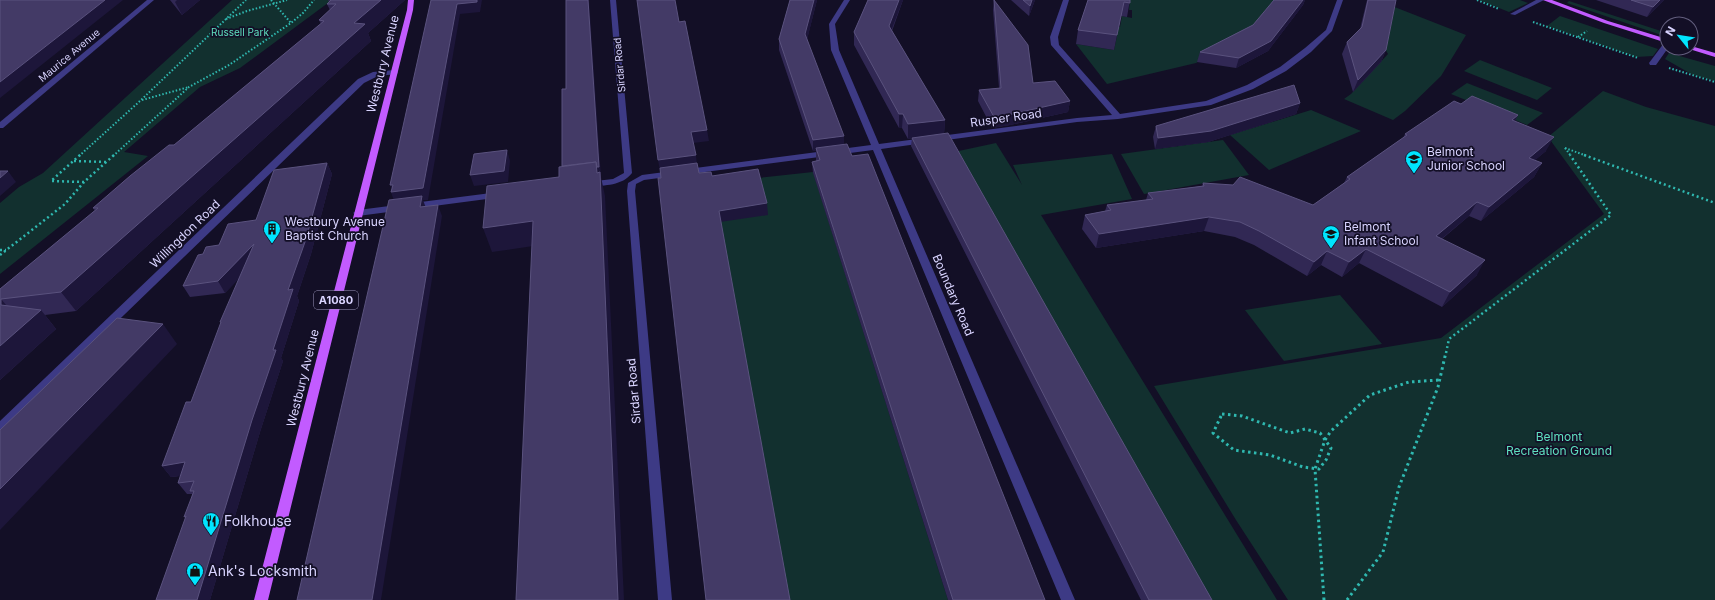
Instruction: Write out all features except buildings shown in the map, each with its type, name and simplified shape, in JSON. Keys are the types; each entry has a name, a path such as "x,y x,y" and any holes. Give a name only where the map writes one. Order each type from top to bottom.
{"main road":[{"name":"Westbury Avenue","path":"261,600 411,0"},
{"path":"1546,0 1606,22 1659,39"},
{"path":"1699,51 1715,55"}],"street":[{"name":"Maurice Avenue","path":"0,126 151,0"},
{"name":"Sirdar Road","path":"581,185 618,180 624,177 628,171 613,0"},
{"name":"Boundary Road","path":"847,0 832,24 835,50 1068,600"},
{"path":"1066,0 1054,37 1055,45 1118,116"},
{"name":"Rusper Road","path":"635,181 642,178 1208,103 1250,87 1283,69 1308,50 1329,31 1340,0"},
{"path":"1513,14 1541,0"},
{"path":"1653,63 1659,55"},
{"name":"Willingdon Road","path":"0,428 361,82 376,74 394,72"},
{"name":"Sirdar Road","path":"635,181 630,186 665,600"},
{"path":"358,213 505,194"}],"path":[{"path":"84,182 51,181 140,101 246,0"},
{"path":"271,0 291,23"},
{"path":"224,20 246,11 287,0"},
{"path":"140,101 189,87 229,66 291,23 303,13 314,0"},
{"path":"1477,0 1653,63 1715,82"},
{"path":"0,255 65,204 84,182 189,87"},
{"path":"1348,600 1383,552 1399,487 1439,380 1449,339 1611,215 1565,148 1715,203"},
{"path":"73,161 106,162"},
{"path":"0,250 7,250"},
{"path":"1324,600 1315,469 1325,440 1330,431 1370,395 1409,382 1439,380"},
{"path":"1222,414 1242,416 1290,433 1305,429 1320,433 1325,440 1331,448 1320,469 1315,469 1303,467 1270,455 1234,450 1213,434 1222,414"}],"green space":[{"name":"Russell Park","path":"232,0 332,0 240,68 200,87 124,152 148,156 0,274 0,203 19,187 43,173"},
{"path":"1130,0 1279,0 1252,34 1196,63 1107,84 1076,44 1114,50 1117,36 1109,25 1120,27 1122,16 1132,18 1132,10 1129,10"},
{"path":"1479,0 1520,0 1528,3 1509,12"},
{"path":"1569,1 1659,30 1659,34 1567,3"},
{"path":"1392,6 1466,35 1441,76 1405,111 1393,120 1344,99 1351,94 1388,54 1384,47"},
{"path":"1560,16 1658,49 1653,56 1636,57 1547,26"},
{"path":"1667,56 1680,56 1715,66 1715,81 1693,75 1665,59"},
{"path":"1480,60 1552,88 1537,100 1464,71"},
{"path":"1467,83 1543,113 1527,125 1451,94"},
{"name":"Belmont Recreation Ground","path":"1603,91 1646,107 1715,126 1715,600 1288,600 1236,520 1154,386 1441,338 1604,214 1548,137"},
{"path":"1311,110 1361,131 1269,170 1230,135"},
{"path":"1223,140 1249,175 1144,194 1121,154"},
{"path":"996,143 1022,185 1013,165 1112,154 1132,199 1041,215 1277,600 1203,600 954,152"},
{"path":"813,172 948,600 789,600 713,183"},
{"path":"1340,295 1382,344 1284,361 1245,310"}],"place":[{"name":"Belmont Junior School","path":"1414,174"},
{"name":"Westbury Avenue Baptist Church","path":"272,244"},
{"name":"Belmont Infant School","path":"1331,249"},
{"name":"Folkhouse","path":"211,536"},
{"name":"Ank's Locksmith","path":"195,586"}]}
